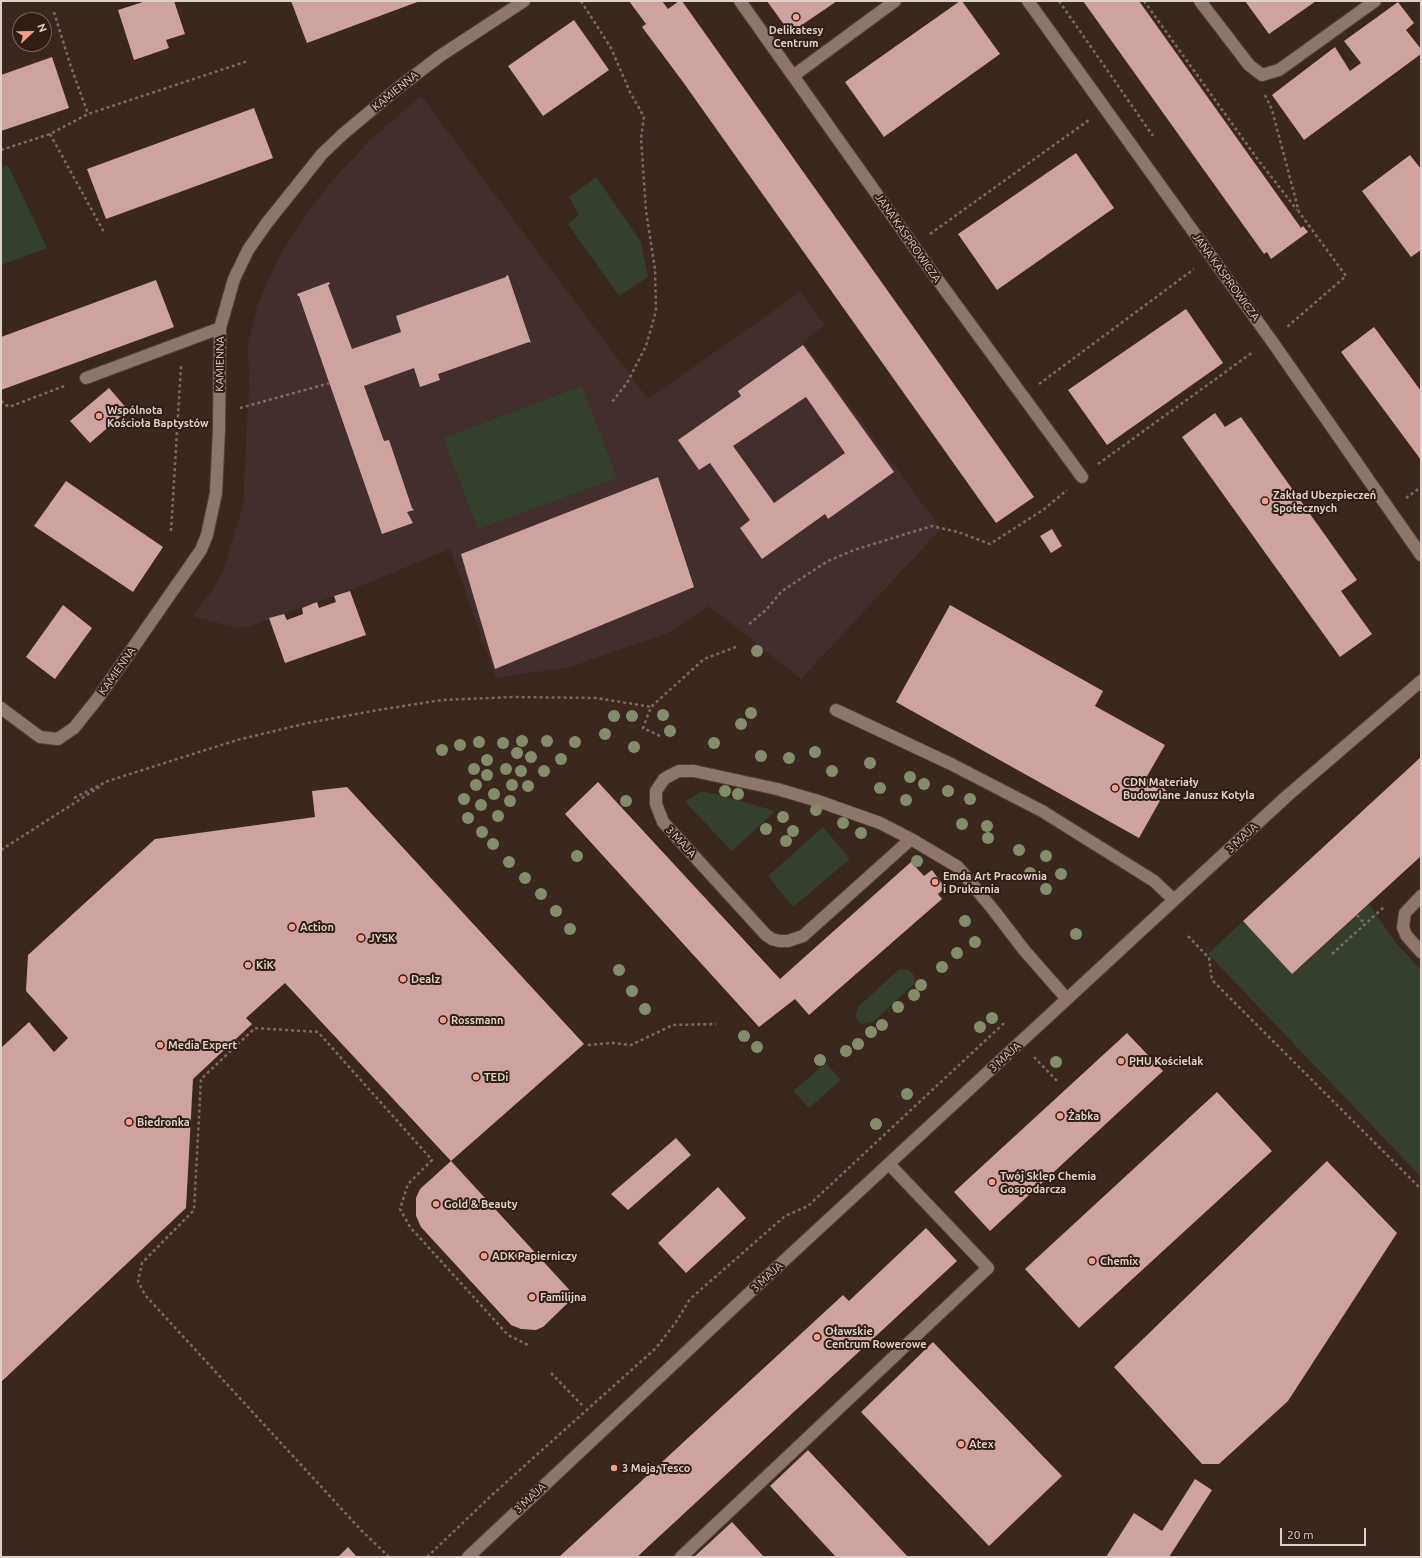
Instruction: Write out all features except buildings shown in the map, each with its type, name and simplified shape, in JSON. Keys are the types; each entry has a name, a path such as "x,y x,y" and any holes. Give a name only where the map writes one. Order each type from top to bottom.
{"street":[{"name":"KAMIENNA","path":"1,708 40,738 58,739 74,728 98,698 201,550 207,535 216,493 219,430 220,328 234,279 248,250 266,224 322,154 343,134 398,88 440,56 524,1"},
{"name":"JANA KASPROWICZA","path":"740,1 913,246 1082,477"},
{"path":"793,76 895,1"},
{"name":"JANA KASPROWICZA","path":"1028,1 1271,340 1421,555"},
{"path":"1200,1 1249,65 1262,75 1279,70 1375,1"},
{"path":"86,378 220,328"},
{"name":"3 MAJA","path":"468,1557 754,1289 1287,796 1421,681"},
{"path":"836,710 951,764 1042,811 1154,881 1174,900"},
{"name":"3 MAJA","path":"911,839 803,936 788,941 779,941 772,939 766,934 662,822 656,804 656,791 664,779 671,774 679,771 694,771 777,789 818,801 880,823 911,839 958,867 1024,950 1067,999"},
{"path":"1421,896 1405,913 1403,921 1403,928 1406,935 1421,952"},
{"path":"681,1557 988,1268 889,1164"}],"path":[{"path":"581,1 611,48 630,92 644,117 641,138 646,211 655,269 656,311 646,346 627,383 612,402"},
{"path":"1144,1 1256,157 1346,276 1287,327"},
{"path":"54,12 71,67 88,114"},
{"path":"1,150 50,134 88,114 248,61"},
{"path":"1254,68 1272,110 1299,212"},
{"path":"913,246 1089,120"},
{"path":"50,134 105,234"},
{"path":"1023,397 1195,268"},
{"path":"171,531 183,341"},
{"path":"749,624 766,610 782,591 828,560 854,550 932,526 958,532 990,544 1043,510 1110,455 1255,351"},
{"path":"1,401 9,407 86,378"},
{"path":"239,408 330,383"},
{"path":"1406,499 1421,487"},
{"path":"660,736 643,728 651,707 704,659 736,647"},
{"path":"74,798 108,781 230,742 339,717 442,700 513,697 597,698 651,707"},
{"path":"1,850 92,793 108,781"},
{"path":"1332,954 1389,902"},
{"path":"1358,914 1365,924"},
{"path":"1188,936 1209,958 1212,980 1421,1189"},
{"path":"588,1045 631,1045 673,1025 716,1024"},
{"path":"427,1557 493,1494 656,1348 676,1322 690,1299 785,1216 808,1206 1003,1024"},
{"path":"388,1557 361,1530 145,1295 138,1281 142,1263 194,1210 201,1079 255,1028 318,1032 432,1160 408,1184 400,1209 410,1227 508,1335 530,1346"},
{"path":"551,1373 582,1405"}],"shaded area":[{"path":"421,96 648,399 800,292 825,325 803,342 941,529 801,679 709,606 668,633 570,667 496,678 450,549 358,587 248,627 237,628 192,616 212,591 223,571 243,505 249,384 248,344 258,304 276,263 296,229 330,183 369,141"}],"green space":[{"path":"8,165 47,248 1,265 1,167"},
{"path":"596,177 641,242 648,277 619,296 568,224 579,215 569,197"},
{"path":"582,386 617,478 478,529 443,438"},
{"path":"701,791 775,811 732,851 685,802"},
{"path":"823,827 850,859 793,907 768,876"},
{"path":"1369,904 1396,943 1421,970 1421,1177 1208,954 1243,921 1292,974"},
{"path":"901,969 909,970 912,973 914,976 914,984 873,1022 861,1024 855,1017 858,1007"},
{"path":"826,1063 841,1080 809,1108 793,1091"}],"place":[{"name":"Delikatesy Centrum","path":"796,17"},
{"name":"Wspólnota Kościoła Baptystów","path":"99,416"},
{"name":"Zakład Ubezpieczeń Społecznych","path":"1265,501"},
{"name":"CDN Materiały Budowlane Janusz Kotyla","path":"1115,788"},
{"name":"Emda Art Pracownia i Drukarnia","path":"935,882"},
{"name":"Action","path":"292,927"},
{"name":"JYSK","path":"361,938"},
{"name":"KiK","path":"248,965"},
{"name":"Dealz","path":"403,979"},
{"name":"Rossmann","path":"443,1020"},
{"name":"Media Expert","path":"160,1045"},
{"name":"PHU Kościelak","path":"1121,1061"},
{"name":"TEDi","path":"476,1077"},
{"name":"Żabka","path":"1060,1116"},
{"name":"Biedronka","path":"129,1122"},
{"name":"Twój Sklep Chemia Gospodarcza","path":"992,1182"},
{"name":"Gold & Beauty","path":"436,1204"},
{"name":"ADK Papierniczy","path":"484,1256"},
{"name":"Chemix","path":"1092,1261"},
{"name":"Familijna","path":"532,1297"},
{"name":"Oławskie Centrum Rowerowe","path":"817,1337"},
{"name":"Atex","path":"961,1444"},
{"name":"3 Maja, Tesco","path":"614,1468"}]}
